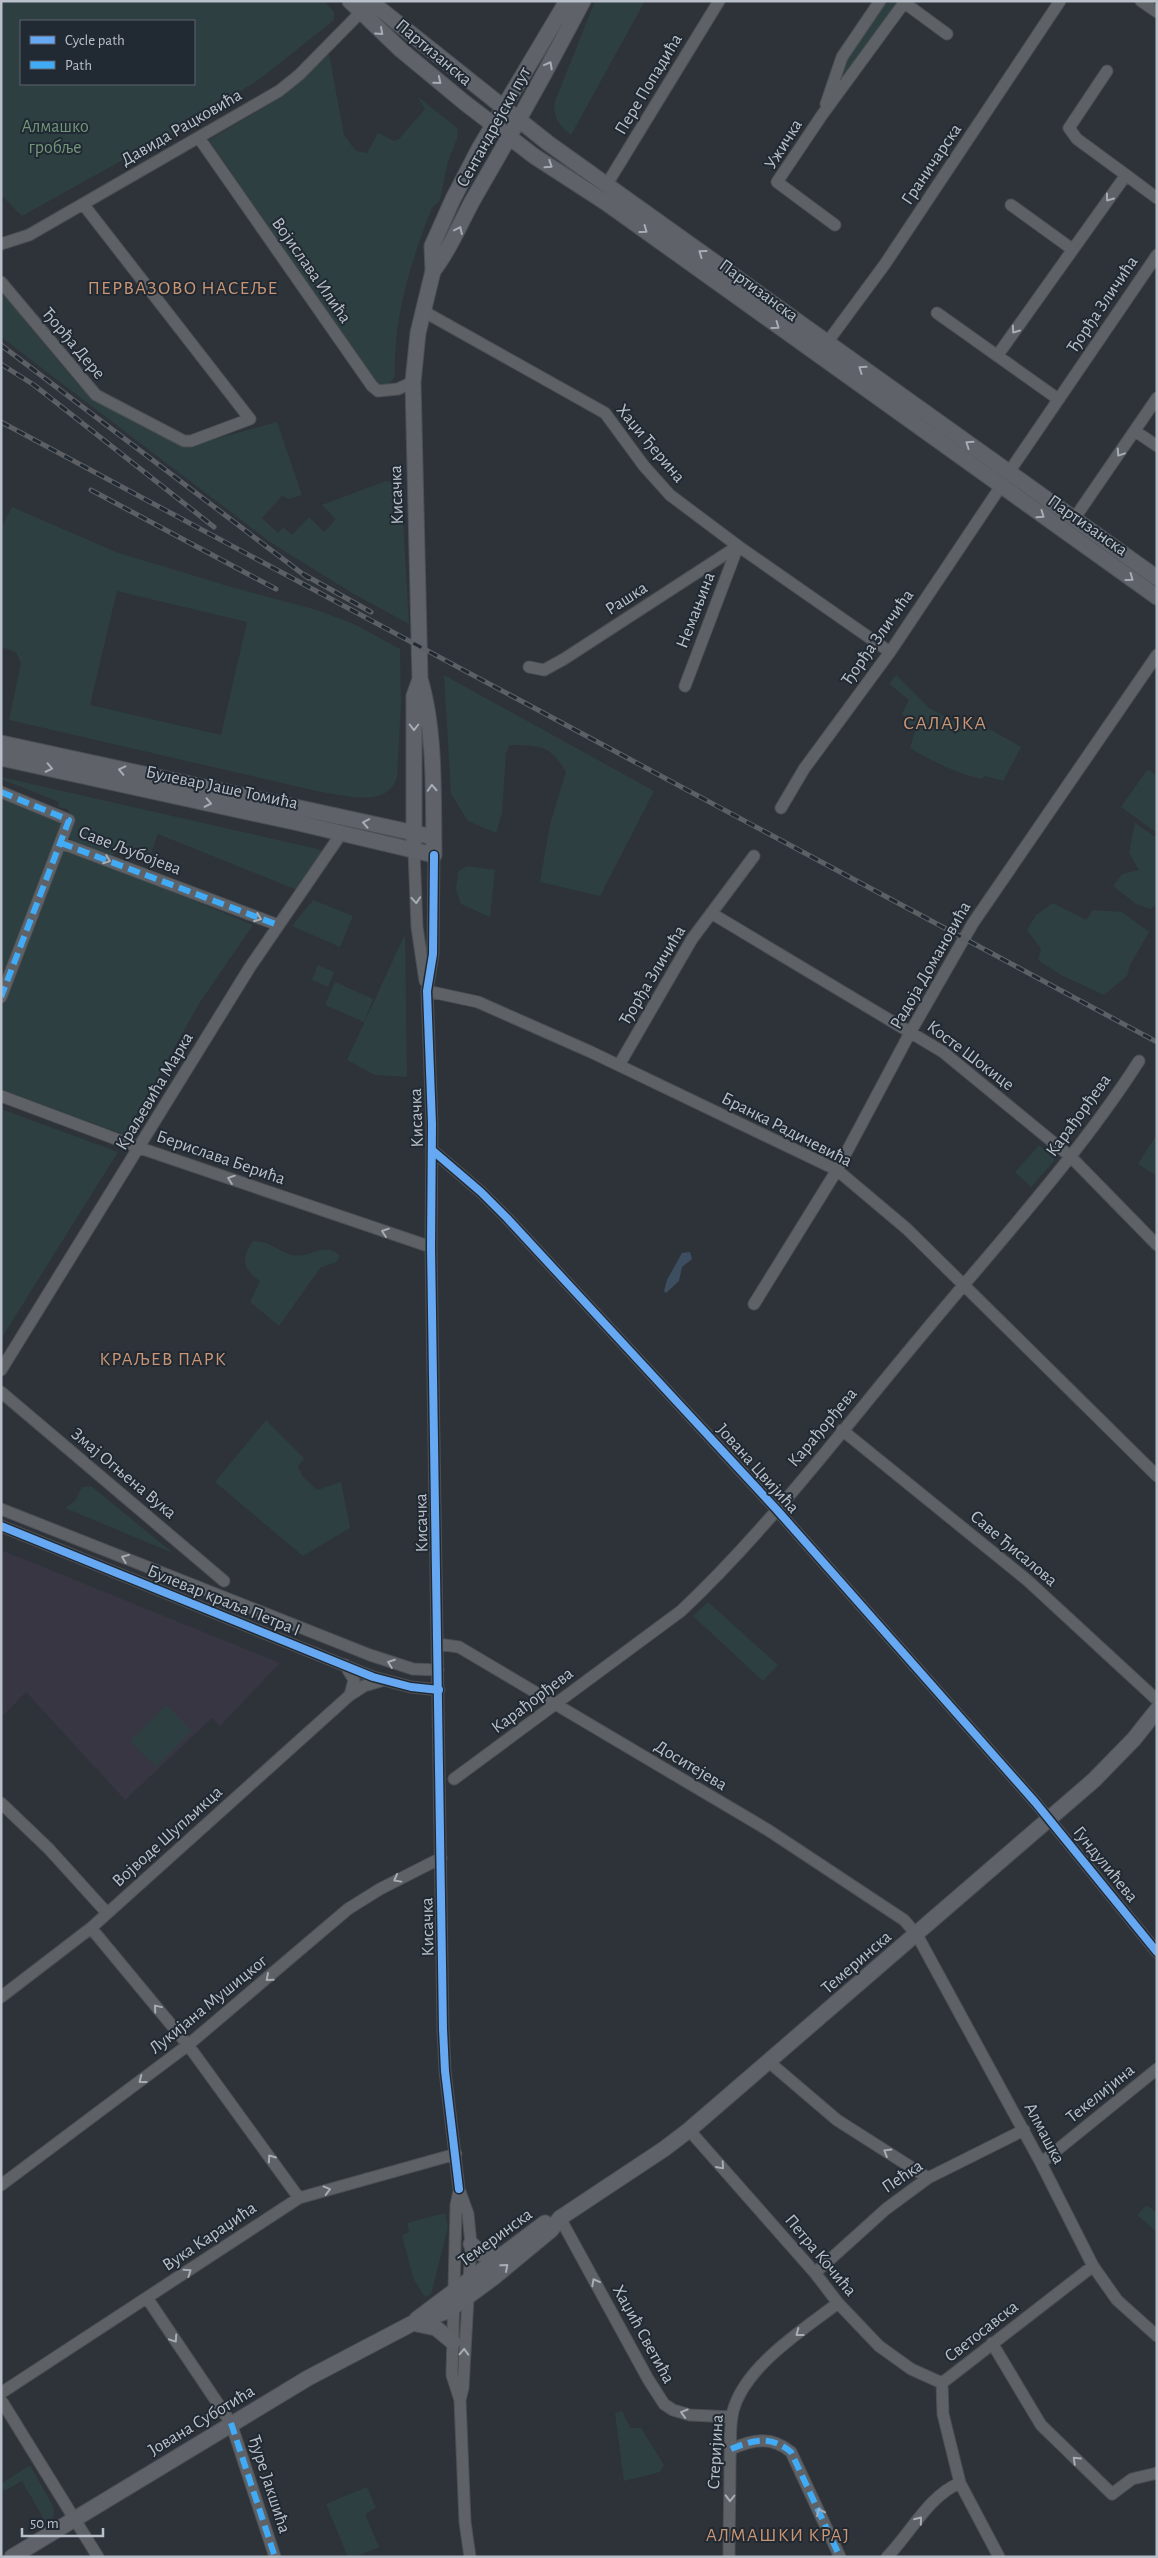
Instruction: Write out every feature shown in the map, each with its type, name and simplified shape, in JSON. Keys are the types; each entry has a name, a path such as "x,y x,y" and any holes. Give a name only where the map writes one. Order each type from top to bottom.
{"main road":[{"name":"Партизанска","path":"350,1 360,13 401,50 534,156 605,202 1157,597"},
{"name":"Партизанска","path":"370,1 519,120 826,344 1157,578"},
{"name":"Сентандрејски пут","path":"423,311 433,271 432,246 453,198 493,124 567,1"},
{"name":"Сентандрејски пут","path":"433,271 448,253 470,207 583,1"},
{"name":"Кисачка","path":"423,311 418,333 413,382 420,678 426,698 434,855"},
{"name":"Кисачка","path":"414,851 414,696 420,678"},
{"name":"Булевар Јаше Томића","path":"1,743 433,837"},
{"name":"Булевар Јаше Томића","path":"1,758 434,855"},
{"name":"Темеринска","path":"459,2298 469,2280 499,2255 543,2224 560,2218 664,2149 689,2130 917,1935 1050,1818 1111,1763 1157,1710"},
{"name":"Темеринска","path":"459,2298 551,2230 560,2218"},
{"path":"471,2244 482,2254 499,2255"},
{"name":"Јована Суботића","path":"12,2557 308,2378 413,2323 425,2311 459,2298"},
{"path":"413,2323 436,2328 453,2342"}],"street":[{"name":"Пере Попадића","path":"607,184 718,1"},
{"name":"Ужичка","path":"822,115 842,57 880,1"},
{"name":"Граничарска","path":"826,344 885,264 1060,1"},
{"path":"1142,1 1157,12"},
{"name":"Ужичка","path":"835,225 777,182 822,115 903,2 947,34"},
{"name":"Давида Рацковића","path":"1,244 28,235 279,91 299,75 360,13"},
{"path":"1107,71 1068,128 1077,139 1157,198"},
{"name":"Војислава Илића","path":"199,138 372,386 378,392 387,391 413,382"},
{"path":"997,356 1126,175"},
{"name":"Ђорђа Дере","path":"1,282 96,395 184,441 192,441 250,419 83,204"},
{"path":"1011,205 1072,249"},
{"name":"Ђорђа Зличића","path":"1009,472 1157,255"},
{"name":"Хаџи Ђерина","path":"423,311 605,413 658,484 738,546 890,652"},
{"path":"937,313 1058,399"},
{"path":"1074,519 1157,398"},
{"path":"1135,431 1157,446"},
{"name":"Ђорђа Зличића","path":"781,808 804,769 890,652 1001,486"},
{"name":"Рашка","path":"529,667 544,670 564,659 738,546"},
{"name":"Немањина","path":"685,686 738,546"},
{"name":"Радоја Домановића","path":"754,1304 836,1170 911,1031 973,923 1157,655"},
{"name":"Саве Љубојева","path":"1,792 69,820 61,843 278,925"},
{"name":"Краљевића Марка","path":"1,1370 140,1148 250,967 341,834"},
{"path":"1,997 61,843"},
{"name":"Кисачка","path":"414,851 417,927 427,991 432,1150 431,1248 443,2029 446,2081 459,2189 468,2214 471,2244 469,2280"},
{"name":"Кисачка","path":"427,991 433,954 434,855"},
{"name":"Ђорђа Зличића","path":"619,1065 692,939 754,856"},
{"name":"Косте Шокице","path":"711,912 943,1052 1070,1157 1157,1245"},
{"name":"Бранка Радичевића","path":"427,991 478,1002 619,1065 836,1170 908,1229 1157,1476"},
{"name":"Карађорђева","path":"454,1779 681,1611 712,1582 777,1510 1070,1157 1139,1061"},
{"name":"Берислава Берића","path":"1,1096 140,1148 431,1248"},
{"name":"Јована Цвијића","path":"432,1150 495,1205 777,1510 1050,1818"},
{"name":"Змај Огњена Вука","path":"1,1392 224,1581"},
{"name":"Саве Ђисалова","path":"842,1430 1027,1580 1157,1700"},
{"name":"Булевар краља Петра I","path":"1,1509 377,1658 413,1669 438,1670"},
{"name":"Булевар краља Петра I","path":"1,1526 384,1680 439,1690"},
{"name":"Доситејева","path":"438,1644 460,1648 768,1830 904,1920 917,1935"},
{"path":"344,1665 354,1680 350,1695"},
{"name":"Војводе Шупљикца","path":"1,1997 91,1928 350,1695 364,1686 384,1680"},
{"path":"1,1803 49,1849 107,1914"},
{"name":"Гундулићева","path":"1050,1818 1157,1952"},
{"name":"Лукијана Мушицког","path":"1,2185 188,2045 348,1909 395,1880 441,1858"},
{"path":"91,1928 188,2045 299,2198"},
{"name":"Алмашка","path":"917,1935 1024,2130 1093,2266 1117,2300 1157,2336"},
{"path":"769,2062 837,2120 928,2178"},
{"name":"Текелијина","path":"1041,2163 1157,2069"},
{"name":"Петра Кочића","path":"689,2130 815,2273 838,2303 879,2346 894,2358 942,2383"},
{"name":"Пећка","path":"815,2273 886,2209 928,2178 1024,2130"},
{"name":"Вука Караџића","path":"1,2392 299,2198 456,2154"},
{"name":"Кисачка","path":"459,2189 456,2206 459,2298"},
{"name":"Хаџић Светића","path":"560,2218 648,2379 664,2404 690,2415 732,2417"},
{"name":"Светосавска","path":"999,2557 960,2483 943,2414 942,2383 1093,2266"},
{"name":"Ђуре Јакшића","path":"147,2298 231,2423 275,2557"},
{"path":"459,2298 453,2342 452,2375 460,2400 465,2522 470,2557"},
{"path":"459,2298 463,2388 460,2400"},
{"name":"Стеријина","path":"729,2557 730,2449 732,2417 737,2402 748,2382 769,2359 786,2343 838,2303"},
{"path":"992,2343 1041,2425 1112,2494 1132,2479 1157,2473"},
{"path":"1,2400 98,2557"},
{"path":"730,2449 749,2441 765,2440 778,2442 791,2452 840,2557"},
{"path":"887,2557 925,2512 946,2491 960,2483"}],"shaded area":[{"path":"690,1252 692,1259 682,1267 679,1281 666,1293 664,1291 667,1280 682,1253"},
{"path":"1,1550 280,1663 220,1726 212,1718 125,1800 26,1692 1,1718"}],"green space":[{"name":"Алмашко гробље","path":"1,1 324,1 334,12 334,20 261,78 193,121 22,216 1,195"},
{"path":"595,1 645,1 571,135 558,122 554,104"},
{"path":"885,1 896,1 900,4 830,99 845,58"},
{"path":"329,54 344,135 356,151 367,153 378,133 394,141 399,139 425,109 417,96 457,128 458,136 448,161 440,200 432,208 417,248 405,290 397,333 395,376 390,383 382,385 375,381 209,140 282,97"},
{"path":"1,292 80,387 94,400 186,447 277,422 302,495 289,499 282,496 262,518 278,533 283,527 292,535 309,517 324,532 336,519 322,505 386,481 401,485 409,624 352,593 270,542 1,337"},
{"path":"12,507 116,552 231,587 317,610 356,625 400,649 401,704 397,777 392,787 375,797 365,798 321,792 9,720 21,663 16,652 1,647 1,528","holes":["117,591 247,622 221,735 90,705"]},
{"path":"444,675 654,791 600,896 540,882 550,824 566,772 555,756 544,748 510,745 506,753 502,813 496,833 468,821 451,794"},
{"path":"896,675 929,708 966,728 979,723 1021,747 1003,781 985,776 981,779 953,770 910,748 915,731 902,714 909,700 889,684"},
{"path":"1148,769 1157,776 1157,833 1121,807"},
{"path":"1,777 326,851 297,890 158,834 149,859 117,845 112,857 68,838 75,818 67,809 58,807 59,802 1,779"},
{"path":"1,797 63,822 56,843 253,925 200,1002 125,1135 1,1089"},
{"path":"1135,823 1157,838 1157,903 1151,909 1136,904 1113,886 1122,874 1139,870 1129,853"},
{"path":"467,866 495,870 490,917 461,904 456,890 458,872"},
{"path":"313,900 353,916 340,947 292,926"},
{"path":"1053,903 1086,920 1093,910 1122,912 1149,932 1130,965 1127,976 1104,995 1061,975 1038,960 1041,949 1027,930 1036,915"},
{"path":"405,934 407,1077 375,1075 347,1060"},
{"path":"318,965 334,972 328,987 312,980"},
{"path":"335,982 373,999 364,1022 325,1005"},
{"path":"1,1109 118,1152 1,1339"},
{"path":"1157,1134 1157,1176 1138,1164"},
{"path":"1039,1145 1055,1160 1031,1187 1015,1172"},
{"path":"253,1241 264,1242 293,1255 300,1256 328,1250 340,1256 336,1262 320,1268 279,1326 250,1302 260,1281 254,1277 245,1264 246,1254"},
{"path":"266,1420 304,1458 298,1467 303,1477 317,1490 341,1482 350,1528 303,1556 215,1482"},
{"path":"91,1486 173,1553 65,1508 75,1501 82,1487"},
{"path":"708,1602 778,1665 763,1681 693,1616"},
{"path":"166,1705 192,1731 156,1767 130,1741"},
{"path":"1147,2205 1157,2213 1157,2232 1137,2215"},
{"path":"445,2213 448,2227 431,2294 425,2297 414,2280 402,2235 409,2232 407,2223"},
{"path":"622,2411 630,2428 641,2428 664,2465 660,2472 624,2481 615,2413"},
{"path":"30,2465 53,2506 53,2516 46,2523 22,2481 4,2491 1,2484"},
{"path":"367,2487 376,2508 365,2514 379,2547 355,2557 348,2557 326,2504"}],"railway":[{"path":"1,345 308,578"},
{"path":"1,364 34,385 214,527"},
{"path":"1,422 1157,1042"},
{"path":"91,490 276,589"},
{"path":"303,574 371,612"}],"marked path":[{"path":"1,792 69,820 1,997"},
{"path":"61,843 278,925"},
{"path":"231,2423 275,2557"},
{"path":"731,2449 746,2443 769,2441 791,2452 840,2557"}],"cycle path":[{"path":"434,855 433,954 427,991 432,1124 431,1247 443,2029 445,2071 459,2189"},
{"path":"432,1150 481,1192 507,1218 777,1510 1035,1802 1157,1952"},
{"path":"1,1526 373,1677 411,1687 439,1690"}],"district":[{"name":"ПЕРВАЗОВО НАСЕЉЕ","path":"183,287"},
{"name":"САЛАЈКА","path":"945,722"},
{"name":"КРАЉЕВ ПАРК","path":"163,1358"},
{"name":"АЛМАШКИ КРАЈ","path":"778,2534"}]}
